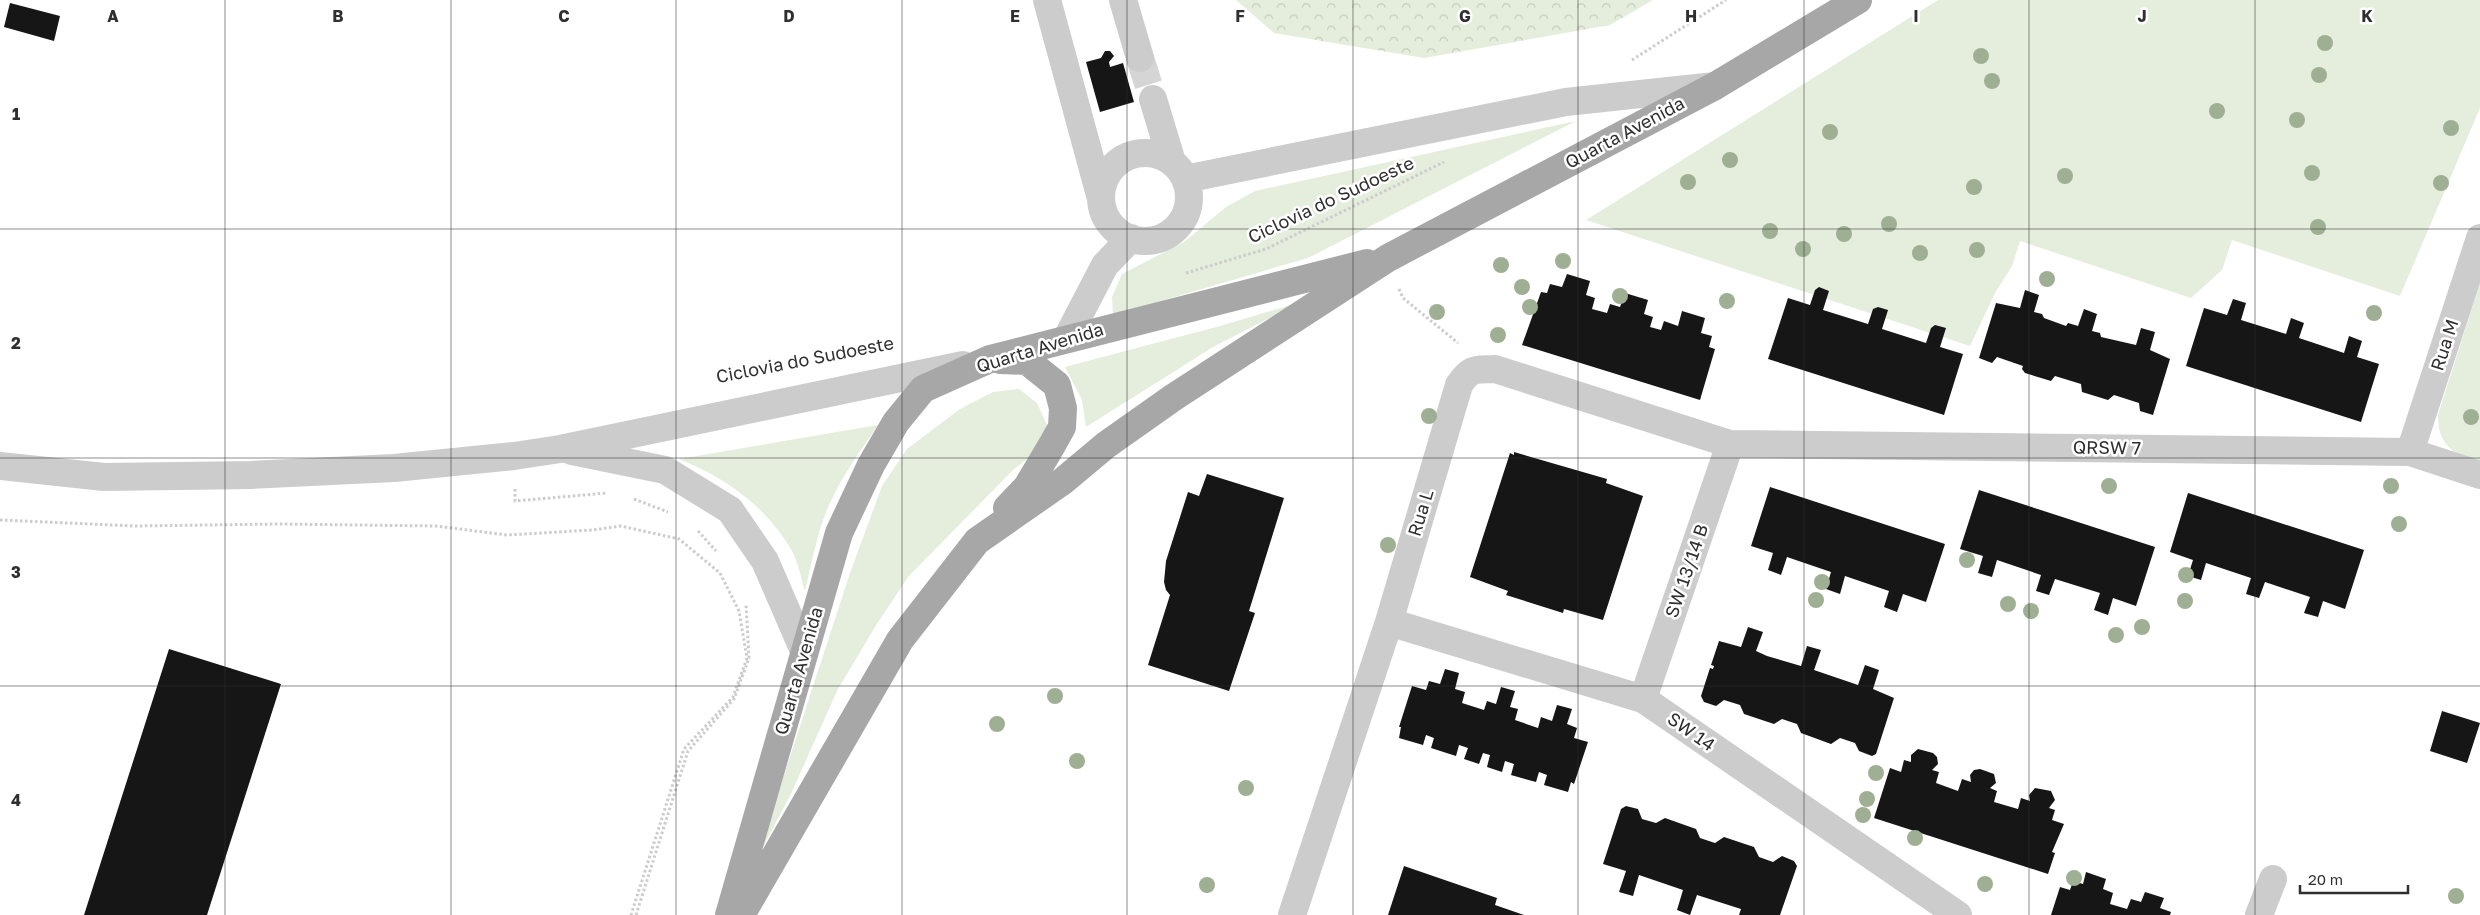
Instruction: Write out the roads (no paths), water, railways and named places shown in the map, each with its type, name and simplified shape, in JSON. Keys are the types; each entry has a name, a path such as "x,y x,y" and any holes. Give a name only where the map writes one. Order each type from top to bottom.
{"main road":[{"name":"Quarta Avenida","path":"741,915 900,640 977,540 1063,482 1106,445 1174,397 1388,258 1715,86 1858,0"},
{"name":"Quarta Avenida","path":"729,915 839,533 871,465 896,422 923,389 990,359 1388,258"},
{"path":"977,540 1027,487 1062,427 1063,408 1058,385 1028,362 990,359"}],"street":[{"path":"1047,0 1100,195 1102,209 1108,222 1118,232 1135,241 1155,241 1172,232 1185,217 1189,198 1154,99"},
{"path":"1123,0 1140,58"},
{"path":"1100,195 1104,179 1113,166 1126,157 1142,153 1158,155 1179,170 1566,102 1715,86"},
{"path":"1067,338 1105,265 1131,238"},
{"name":"Rua M","path":"2410,452 2480,238"},
{"path":"0,466 104,477 251,475 394,468 514,456 560,449 990,359"},
{"name":"Rua L","path":"1292,915 1389,622 1459,385 1468,372 1495,369 1730,444"},
{"name":"QRSW 7","path":"1730,444 2410,452 2480,475"},
{"name":"SW 13/14 B","path":"1643,699 1730,444"},
{"path":"560,449 665,470 730,510 765,562 804,651"},
{"name":"SW 14","path":"1389,622 1643,699 1958,915"},
{"path":"2259,915 2272,879"}],"tunnel":[{"path":"1140,58 1153,99"}]}
